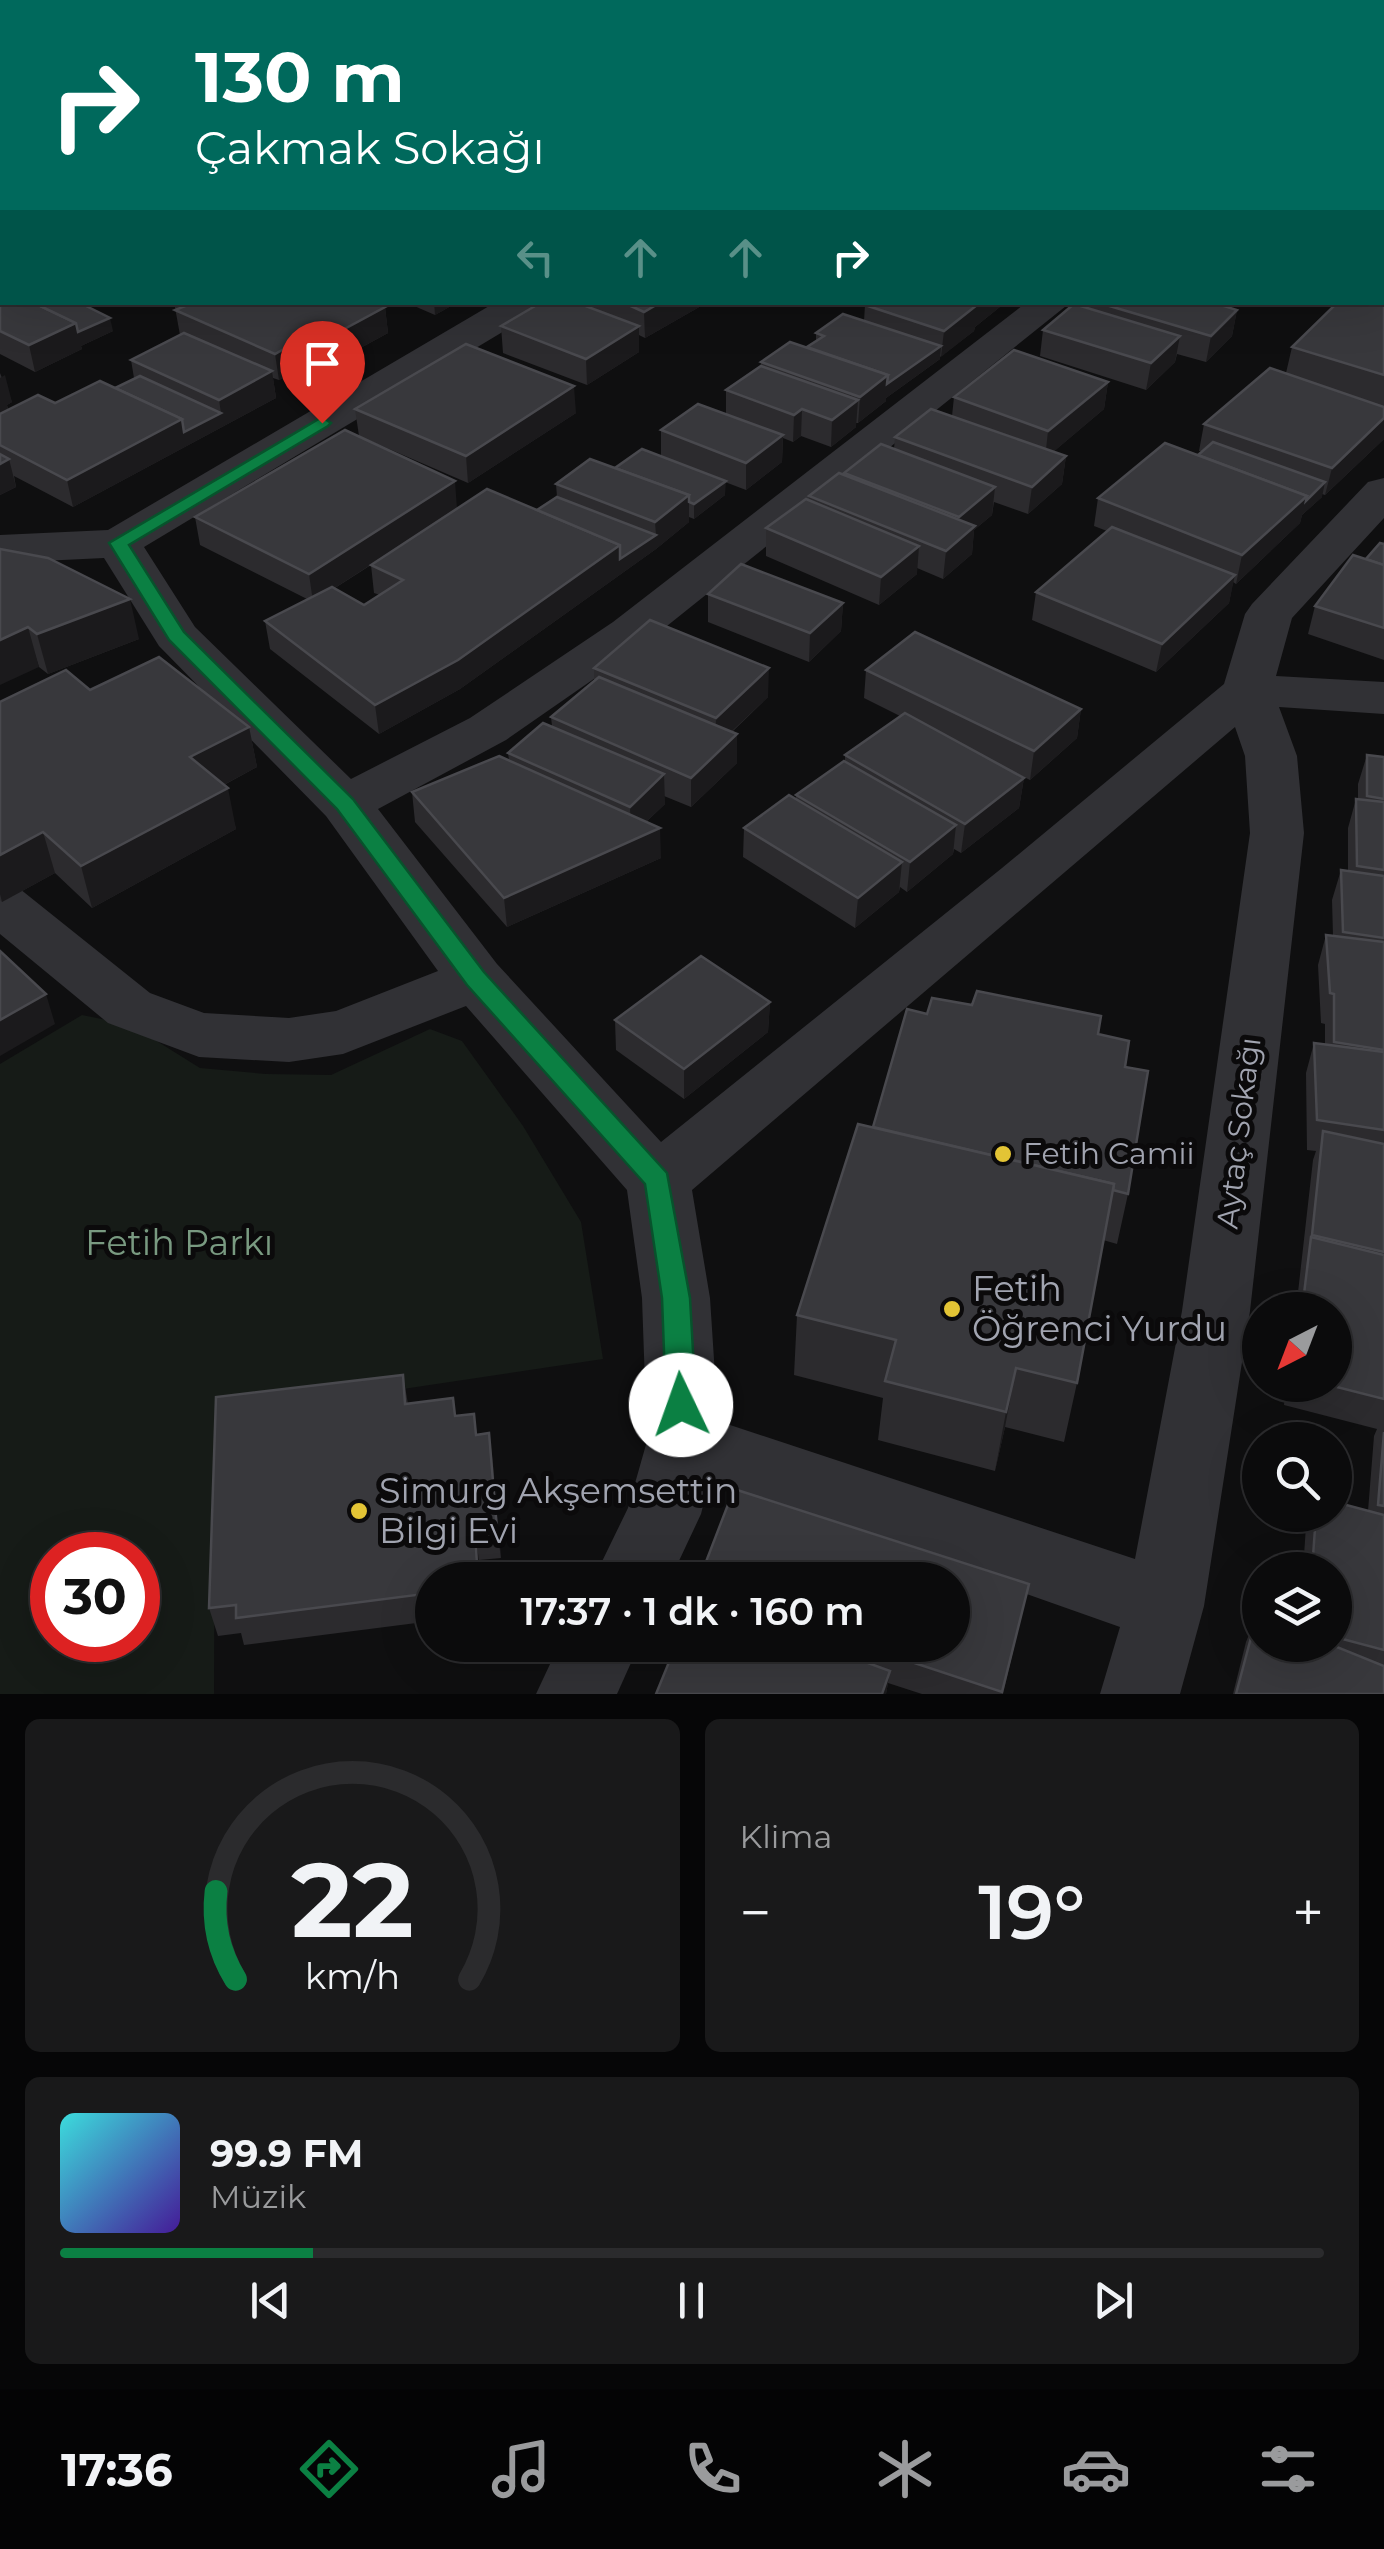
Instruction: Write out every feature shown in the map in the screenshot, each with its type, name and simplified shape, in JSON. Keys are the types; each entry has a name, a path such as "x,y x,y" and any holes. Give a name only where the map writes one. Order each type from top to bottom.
{"street":[{"path":"0,548 118,543 520,305"},
{"path":"345,804 488,729 630,632 1048,305"},
{"path":"658,1180 1022,882 1247,690 1269,614 1384,491"},
{"path":"118,543 176,636 345,804 476,978 658,1180 676,1298 683,1441 664,1514 640,1562"},
{"path":"1247,690 1384,698"},
{"name":"Aytaç Sokağı","path":"1140,1694 1165,1606 1216,1312 1277,833 1271,756 1247,690"},
{"path":"0,903 129,1008 199,1035 289,1040 343,1032 476,978"},
{"path":"683,1441 1165,1606"},
{"path":"576,1694 592,1662"}],"green space":[{"name":"Fetih Parkı","path":"82,1015 131,1025 200,1068 266,1074 331,1075 430,1029 462,1041 523,1126 581,1222 603,1359 215,1417 214,1694 0,1694 0,1064"}],"building":[{"path":"0,305 38,305 76,323 29,345 0,331"},
{"path":"38,305 84,305 110,318 78,332 76,323"},
{"path":"178,305 385,307 296,355 284,349 275,354 175,310 183,307"},
{"path":"537,305 583,305 639,326 586,359 501,326"},
{"path":"629,305 656,305 644,312"},
{"path":"865,305 977,305 944,331"},
{"path":"1077,305 1180,336 1151,363 1043,330"},
{"path":"1106,305 1221,305 1237,310 1211,336"},
{"path":"1335,305 1384,305 1384,375 1292,347"},
{"path":"843,314 941,346 887,384 888,375 807,347 824,336 816,333"},
{"path":"184,333 272,371 219,400 131,360"},
{"path":"790,342 888,375 860,397 761,362"},
{"path":"466,344 574,386 466,456 355,409"},
{"path":"1014,350 1108,382 1048,431 954,397"},
{"path":"761,366 858,400 832,420 802,409 794,415 726,390"},
{"path":"1270,368 1384,407 1384,418 1332,468 1204,424"},
{"path":"140,376 221,413 184,432 182,419 115,388"},
{"path":"100,381 182,419 67,480 0,445 0,414 38,395 55,403"},
{"path":"698,404 783,435 746,463 661,430"},
{"path":"931,409 1066,456 1032,487 895,437"},
{"path":"345,430 455,481 309,574 195,517"},
{"path":"1213,442 1325,482 1306,501 1307,496 1198,455"},
{"path":"1165,443 1307,496 1242,555 1098,498"},
{"path":"881,444 995,487 959,517 844,473"},
{"path":"642,449 726,481 694,504 689,502 689,495 615,468"},
{"path":"590,459 689,495 655,522 556,484"},
{"path":"839,473 975,526 946,551 809,496"},
{"path":"487,489 620,545 458,660 375,705 265,621 332,587 364,605 403,580 371,565"},
{"path":"557,497 656,535 620,559 620,545 537,510"},
{"path":"806,499 919,546 881,577 766,528"},
{"path":"1112,527 1235,575 1162,644 1036,592"},
{"path":"1380,543 1384,544 1384,565 1366,559"},
{"path":"0,549 48,558 130,599 37,634 28,627 0,640"},
{"path":"1353,555 1384,565 1384,628 1315,606"},
{"path":"741,564 843,603 810,633 708,594"},
{"path":"650,620 769,668 716,718 594,668"},
{"path":"915,632 1081,709 1034,751 866,670"},
{"path":"159,657 249,727 190,757 228,788 81,866 43,832 0,855 0,702 66,670 90,690"},
{"path":"599,677 737,734 691,778 551,717"},
{"path":"905,713 1024,778 965,824 845,755"},
{"path":"543,723 664,774 630,807 508,753"},
{"path":"1367,755 1384,757 1384,799 1367,796"},
{"path":"499,756 660,828 504,898 412,792"},
{"path":"844,761 956,825 910,862 796,795"},
{"path":"789,795 902,862 858,898 744,828"},
{"path":"1356,799 1384,802 1384,870 1357,866"},
{"path":"1341,870 1384,876 1384,938 1343,932"},
{"path":"1326,935 1384,942 1384,1050 1334,1042 1334,994 1330,993"},
{"path":"0,951 46,994 0,1020"},
{"path":"701,956 770,1002 684,1069 615,1020"},
{"name":"Fetih Camii","path":"977,991 1101,1016 1098,1034 1129,1041 1125,1067 1148,1071 1128,1194 1113,1190 1114,1184 873,1127 907,1009 927,1014 932,998 972,1005"},
{"path":"1314,1043 1384,1052 1384,1130 1317,1120"},
{"name":"Fetih Öğrenci Yurdu","path":"858,1124 1114,1184 1077,1383 1016,1368 1006,1412 885,1381 896,1340 797,1315"},
{"path":"1323,1131 1384,1144 1384,1252 1312,1235"},
{"path":"1311,1237 1384,1255 1384,1399 1352,1391 1352,1292 1304,1292"},
{"name":"Simurg Akşemsettin Bilgi Evi","path":"403,1375 405,1404 453,1398 455,1416 474,1414 476,1435 489,1433 497,1530 475,1532 477,1562 415,1562 415,1595 236,1618 236,1605 209,1608 216,1397"},
{"path":"1384,1432 1384,1506 1378,1505"},
{"path":"734,1489 961,1562 706,1562"},
{"path":"1352,1507 1384,1515 1384,1650 1352,1642 1352,1552 1313,1552 1315,1532 1352,1532"},
{"path":"970,1565 1029,1584 1002,1692 911,1662 970,1662"},
{"path":"1352,1653 1384,1666 1384,1694 1236,1694 1245,1662 1352,1662"},
{"path":"669,1662 865,1662 890,1671 882,1694 656,1694"}],"place":[{"name":"Fetih Camii","path":"1003,1154"},
{"name":"Fetih Öğrenci Yurdu","path":"952,1309"},
{"name":"Simurg Akşemsettin Bilgi Evi","path":"359,1511"}],"route":[{"path":"322,423 118,543 176,636 345,804 476,978 658,1180 676,1298 681,1405"}]}
